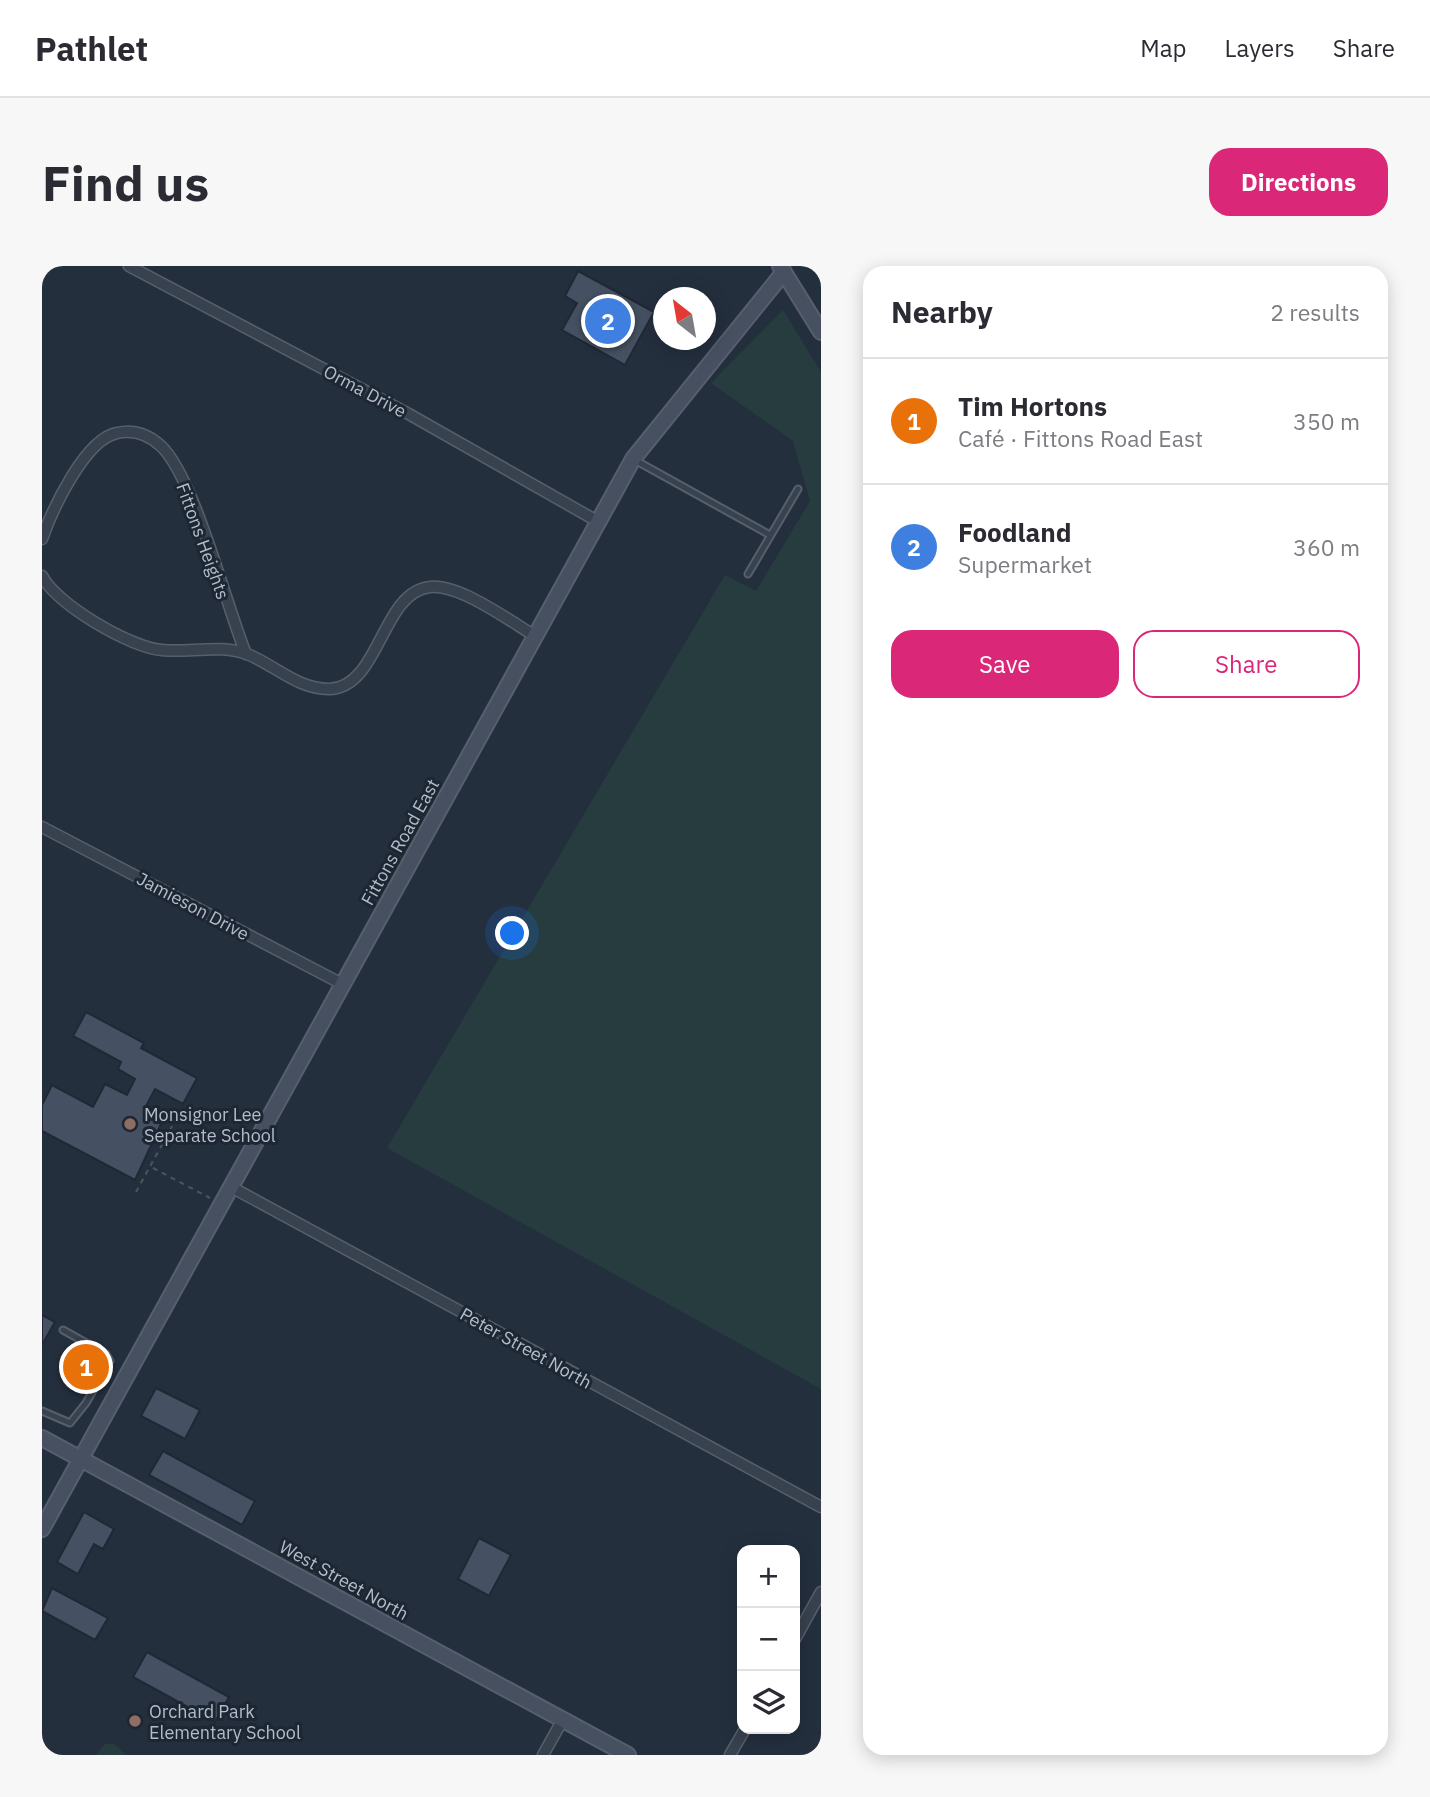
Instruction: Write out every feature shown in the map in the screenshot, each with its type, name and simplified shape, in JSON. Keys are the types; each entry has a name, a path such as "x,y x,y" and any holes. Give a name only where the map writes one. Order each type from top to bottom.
{"street":[{"name":"Orma Drive","path":"129,266 143,269 407,413 597,521"},
{"path":"783,268 821,332"},
{"name":"Fittons Road East","path":"42,1529 233,1188 597,521 633,460 783,268"},
{"name":"Fittons Heights","path":"42,539 49,520 89,452 101,438 131,431 146,435 162,447 174,462 191,499 246,653"},
{"path":"42,576 57,596 129,640 159,650 246,653 299,683 330,689 344,685 358,676 395,614 416,592 430,587 478,602 535,636"},
{"name":"Jamieson Drive","path":"42,827 344,985"},
{"name":"Peter Street North","path":"233,1188 821,1507"},
{"name":"West Street North","path":"42,1438 628,1755"},
{"path":"800,1630 821,1592"},
{"path":"543,1755 562,1721"},
{"path":"730,1755 742,1734"}],"lane":[{"path":"633,460 770,536"},
{"path":"748,574 798,488"},
{"path":"42,1411 70,1423 86,1403 110,1361 106,1353 63,1330"}],"path":[{"path":"136,1192 176,1119"},
{"path":"151,1167 217,1202"}],"green space":[{"path":"783,310 821,372 821,1389 387,1148 725,575 756,591 810,501 793,441 711,383"},
{"path":"105,1744 114,1744 126,1755 96,1755"}],"building":[{"path":"578,271 653,311 625,365 562,330 577,303 565,296"},
{"path":"86,1012 144,1043 141,1048 197,1078 183,1104 155,1089 146,1106 159,1113 155,1121 161,1124 135,1180 42,1131 42,1105 52,1085 93,1107 105,1084 127,1095 135,1079 118,1069 121,1062 73,1036"},
{"path":"42,1315 55,1322 42,1345"},
{"path":"80,1346 104,1361 89,1386 65,1373"},
{"path":"156,1388 200,1410 185,1439 141,1416"},
{"path":"163,1451 255,1501 242,1525 149,1475"},
{"path":"84,1512 114,1529 103,1549 94,1544 78,1574 57,1562"},
{"path":"479,1538 511,1555 489,1596 458,1579"},
{"path":"52,1588 108,1618 95,1640 42,1611"},
{"path":"147,1652 229,1697 215,1722 133,1677"}],"place":[{"name":"Foodland","path":"608,321"},
{"name":"Monsignor Lee Separate School","path":"130,1124"},
{"name":"Tim Hortons","path":"86,1367"},
{"name":"Orchard Park Elementary School","path":"135,1721"}]}
